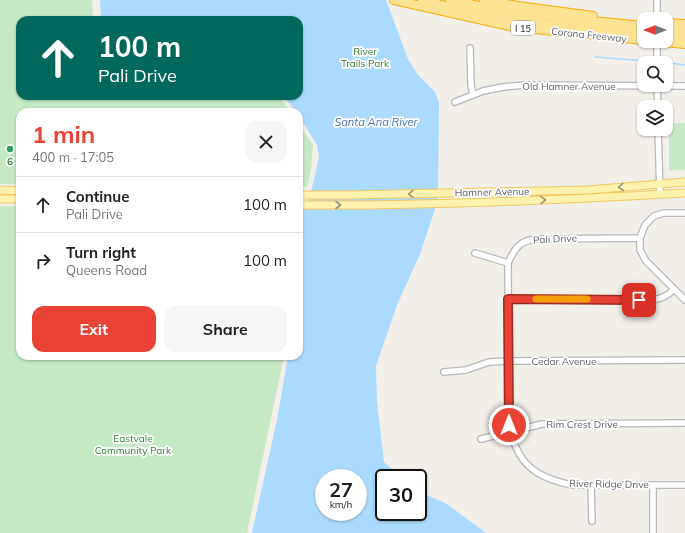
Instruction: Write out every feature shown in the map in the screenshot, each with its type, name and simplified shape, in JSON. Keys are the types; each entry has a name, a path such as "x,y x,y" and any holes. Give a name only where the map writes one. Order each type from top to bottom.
{"highway":[{"name":"Corona Freeway","path":"394,0 514,27 637,39"},
{"path":"422,0 456,9 536,23 637,33"},
{"path":"450,0 543,17 637,25"},
{"name":"Corona Freeway","path":"484,0 518,6 637,20"},
{"path":"673,24 685,23"},
{"path":"673,26 685,30"},
{"path":"673,38 685,37"},
{"path":"673,40 685,44"}],"main road":[{"name":"Hamner Avenue","path":"303,195 588,190 685,182"},
{"path":"0,190 16,191"},
{"name":"Hamner Avenue","path":"303,205 448,203 607,198 685,193"},
{"path":"0,199 16,199"}],"street":[{"path":"470,48 471,85 473,95"},
{"name":"Old Hamner Avenue","path":"455,102 483,91 525,85 637,86"},
{"name":"Old Hamner Avenue","path":"673,86 685,86"},
{"path":"658,136 660,194"},
{"path":"685,213 664,213 654,216 645,225 640,238 640,250 646,261 685,300"},
{"name":"Pali Drive","path":"508,263 514,250 523,242 529,240 555,238 640,238"},
{"path":"475,253 508,263 508,361"},
{"path":"508,299 653,300 661,298 674,290"},
{"name":"Cedar Avenue","path":"444,372 466,370 489,362 508,361 685,360"},
{"name":"River Ridge Drive","path":"508,361 510,432 520,455 528,466 538,474 554,481 573,485 685,485"},
{"name":"Rim Crest Drive","path":"481,439 542,424 685,423"},
{"path":"591,485 592,521"},
{"path":"653,485 653,533"}],"green space":[{"path":"0,0 92,0 93,16 16,16 16,100 281,100 287,108 16,108 16,184 0,184"},
{"path":"673,123 685,123 685,170 669,170 669,136 673,136"},
{"path":"303,130 313,145 311,169 307,187 303,187"},
{"name":"Eastvale Community Park","path":"0,206 16,206 16,360 283,360 247,533 0,533"}],"water":[{"name":"Santa Ana River","path":"100,0 386,0 408,59 418,75 435,92 439,103 438,200 420,254 397,305 376,366 377,401 384,462 391,469 375,469 375,521 427,521 427,495 447,504 486,533 252,533 277,420 287,360 303,360 303,210 309,201 319,157 317,145 303,122 303,108 293,108 287,100 303,100 303,16 101,16"}],"waterway":[{"path":"595,57 637,60"},
{"path":"673,63 685,65"}],"slow traffic":[{"path":"536,299 587,299"}],"place":[{"name":"6","path":"10,149"}],"route":[{"path":"509,425 508,299 639,300"}],"park label":[{"name":"River Trails Park","path":"365,56"}]}
